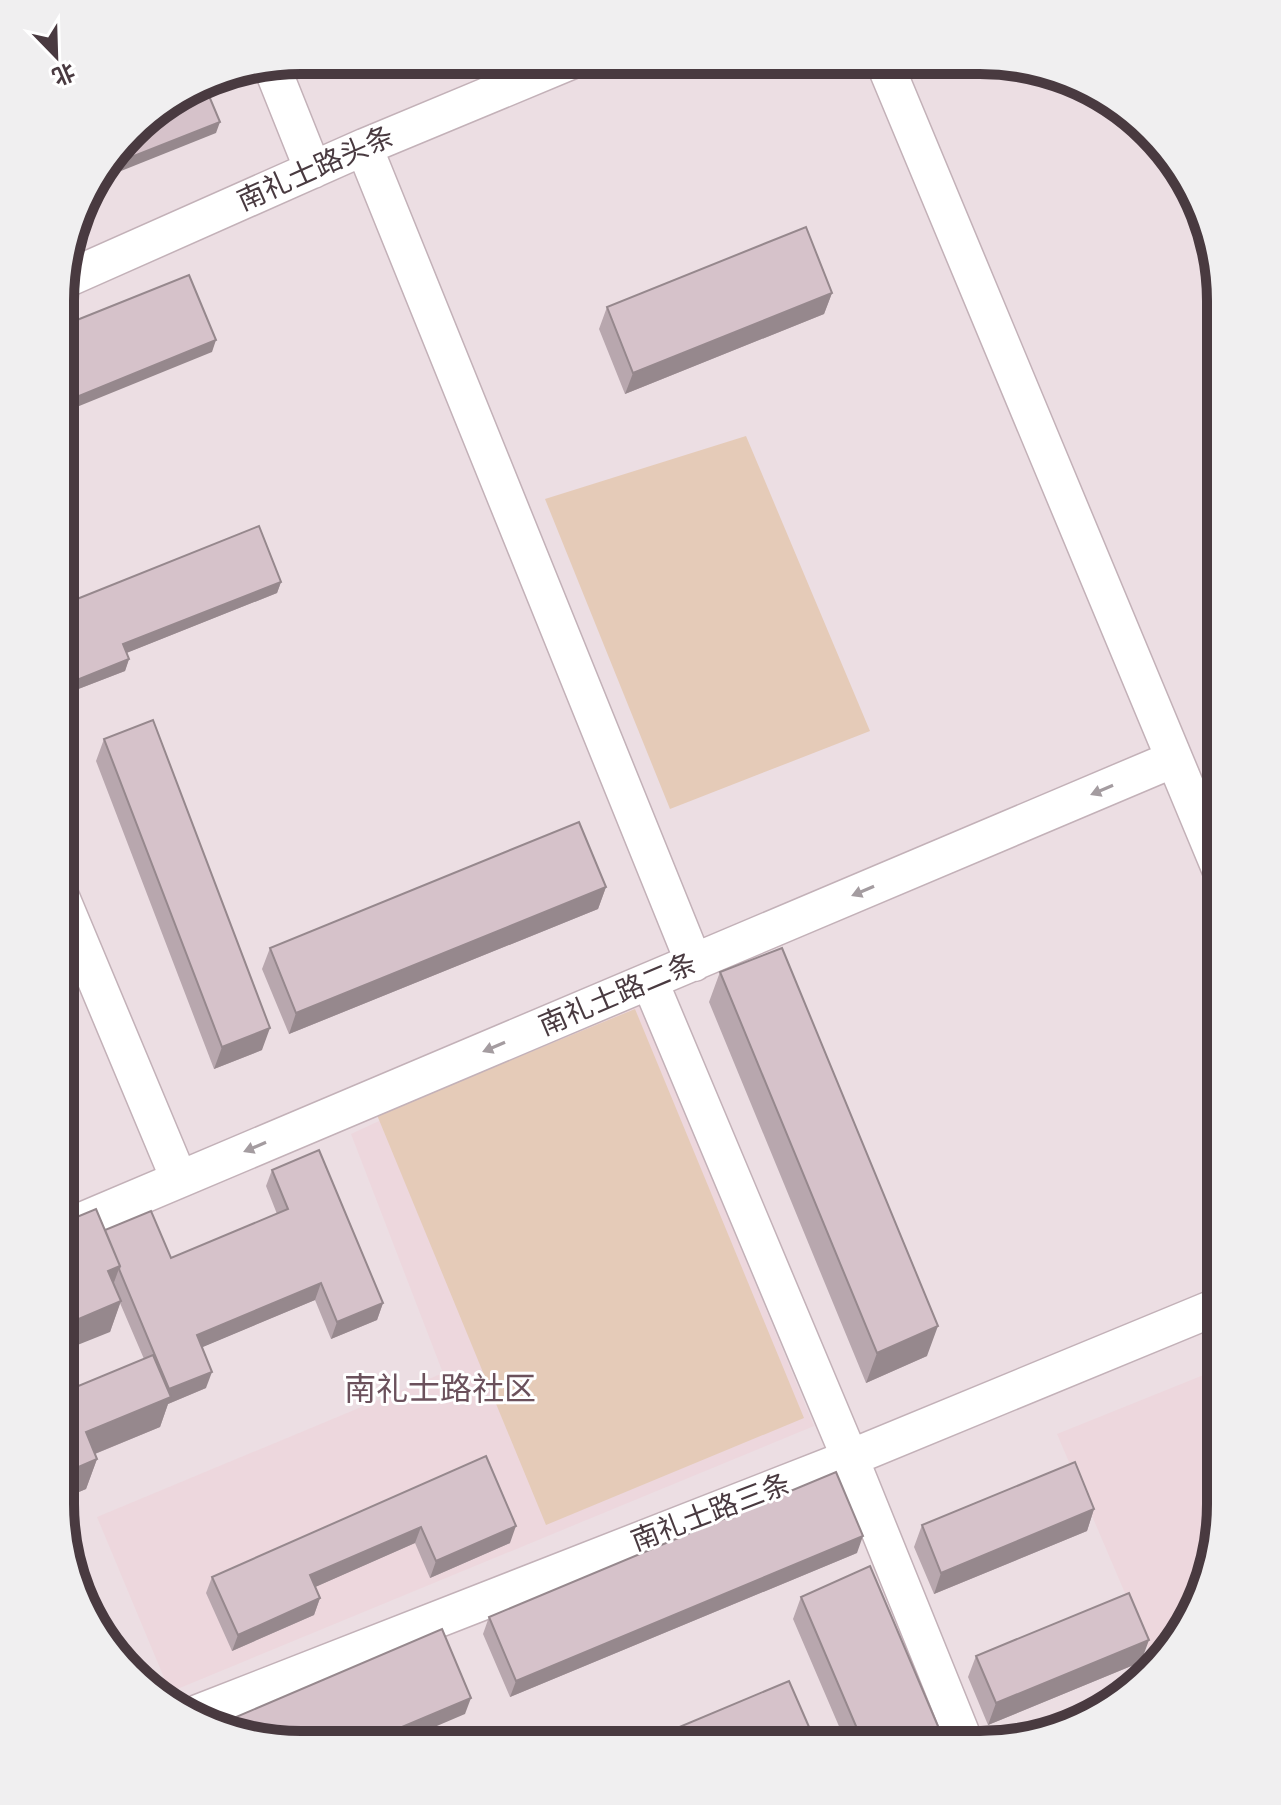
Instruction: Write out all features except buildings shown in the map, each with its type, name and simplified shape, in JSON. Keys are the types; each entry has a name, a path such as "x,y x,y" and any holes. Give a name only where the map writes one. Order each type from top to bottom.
{"street":[{"name":"南礼士路头条","path":"76,275 364,147 540,74"},
{"path":"889,74 1207,838"},
{"path":"275,76 313,170"},
{"path":"364,147 694,963"},
{"name":"南礼士路二条","path":"74,1224 1174,759"},
{"path":"74,928 179,1179"},
{"path":"650,982 850,1458 960,1731"},
{"name":"南礼士路三条","path":"206,1710 850,1458 1207,1311"}],"shaded area":[{"path":"271,76 1010,76 1067,91 1106,112 1151,151 1184,200 1203,256 1207,301 1207,1519 1195,1577 1184,1605 1169,1630 1130,1675 1081,1708 1039,1723 980,1731 271,1729 214,1714 187,1701 163,1684 140,1665 97,1605 78,1549 74,1504 76,271 86,228 104,187 130,151 151,130 187,104 214,91"},
{"path":"746,436 870,731 670,809 545,499"},
{"path":"639,1001 814,1426 173,1691 168,1688 97,1517 443,1373 351,1134"},
{"path":"635,1009 804,1418 546,1525 377,1115"},
{"path":"1207,1374 1207,1519 1203,1549 1184,1605 1151,1654 1057,1434"}],"district":[{"name":"南礼士路社区","path":"440,1390"}]}
